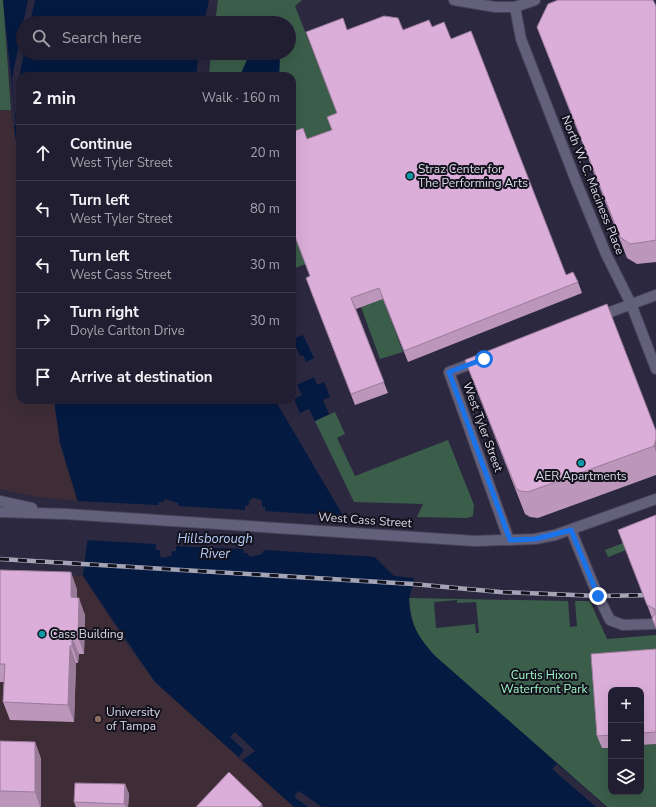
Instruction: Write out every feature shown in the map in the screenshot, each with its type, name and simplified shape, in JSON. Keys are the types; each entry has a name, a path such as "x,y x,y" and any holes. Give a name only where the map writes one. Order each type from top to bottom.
{"street":[{"path":"454,0 495,7 515,7 535,0"},
{"name":"North W. C. Maciness Place","path":"515,7 522,39 571,167 606,254 631,304 656,369"},
{"path":"584,322 656,295"},
{"name":"West Tyler Street","path":"491,356 449,372 510,540"},
{"name":"West Cass Street","path":"0,512 66,514 475,541 535,539 571,530 656,499"},
{"name":"West Cass Street","path":"0,501 19,506 66,514"},
{"path":"571,530 610,620 623,625 654,624"}],"shaded area":[{"path":"0,110 11,110 16,143 16,404 55,404 60,443 78,501 36,497 0,489"},
{"name":"University of Tampa","path":"0,572 83,576 125,642 155,682 294,807 0,807"}],"green space":[{"path":"0,0 3,0 11,110 0,110"},
{"path":"218,0 302,0 295,6 336,110 348,106 336,141 296,145 296,72 279,72 280,60 296,60 296,16 216,16"},
{"path":"210,60 247,60 242,72 209,72"},
{"path":"296,239 306,264 296,268"},
{"path":"383,299 403,352 380,359 361,307"},
{"path":"335,412 345,434 337,438 355,476 448,440 474,505 473,516 467,518 417,517 423,504 354,502 315,421"},
{"path":"623,543 626,550 608,557 605,550"},
{"name":"Curtis Hixon Waterfront Park","path":"409,598 568,601 570,627 577,626 575,601 590,601 607,639 656,635 656,662 596,667 602,748 608,748 608,795 644,795 644,745 656,744 656,807 607,807 435,656 419,636 412,616","holes":["457,600 457,603 476,602 479,633 476,633 475,624 436,628 434,602"]}],"water":[{"path":"3,0 209,0 206,16 16,16 16,60 198,60 197,72 16,72 16,124"},
{"path":"247,60 280,60 279,72 242,72"},
{"path":"16,124 16,140 14,126"},
{"path":"303,335 314,358 306,362 303,355 300,356 296,348 296,338"},
{"path":"314,377 317,385 324,382 330,397 323,400 329,414 315,421 309,409 300,413 296,404 296,398 302,395 297,385"},
{"name":"Hillsborough River","path":"55,404 277,404 358,541 394,576 414,578 409,600 411,616 416,631 430,650 607,807 294,807 155,682 83,576 88,536 60,443"}],"pier":[{"path":"28,0 35,0 32,16 25,16"},
{"path":"16,59 23,60 20,72 16,72 15,114 12,79"},
{"path":"253,498 262,501 262,507 265,507 265,511 345,516 360,540 377,557 264,550 262,554 250,557 247,553 244,553 243,549 176,546 176,551 172,551 171,556 162,558 160,555 160,550 156,550 156,544 85,540 86,536 76,501 158,505 159,502 163,502 165,499 178,503 179,506 245,510 245,506 249,505 249,501"},
{"path":"235,732 255,751 241,761 238,758 244,750 230,737"},
{"path":"557,764 607,807 596,807 552,769"},
{"path":"299,790 322,807 308,807 294,797"}],"building":[{"path":"558,0 653,0 656,6 656,240 630,244 620,237 537,27 548,4"},
{"name":"Straz Center for The Performing Arts","path":"384,16 398,18 403,30 429,20 432,27 444,22 451,39 471,31 566,275 573,272 578,282 404,351 379,288 351,298 384,382 351,394 306,278 310,276 296,239 296,131 303,128 307,139 332,130 327,117 337,113 306,32 343,18 347,30"},
{"path":"607,304 656,431 654,446 528,492 520,491 516,488 465,360"},
{"path":"656,515 656,628 652,618 655,614 655,609 647,605 618,530"},
{"path":"0,570 71,572 71,597 79,598 78,637 72,637 72,646 70,646 68,705 3,702 5,664 0,664"},
{"path":"656,649 656,732 644,733 644,687 608,687 608,735 597,736 591,654"},
{"path":"0,741 35,742 35,792 0,791"},
{"path":"229,772 262,804 259,807 196,807"},
{"path":"75,783 125,784 124,804 74,802"}],"railway":[{"path":"0,559 413,584 500,592 598,596 656,595"}],"place":[{"name":"Straz Center for The Performing Arts","path":"410,176"},
{"name":"AER Apartments","path":"581,463"},
{"name":"Cass Building","path":"42,634"},
{"name":"University of Tampa","path":"98,719"}],"route":[{"path":"484,359 449,372 510,540 535,539 571,530 598,596"}]}
